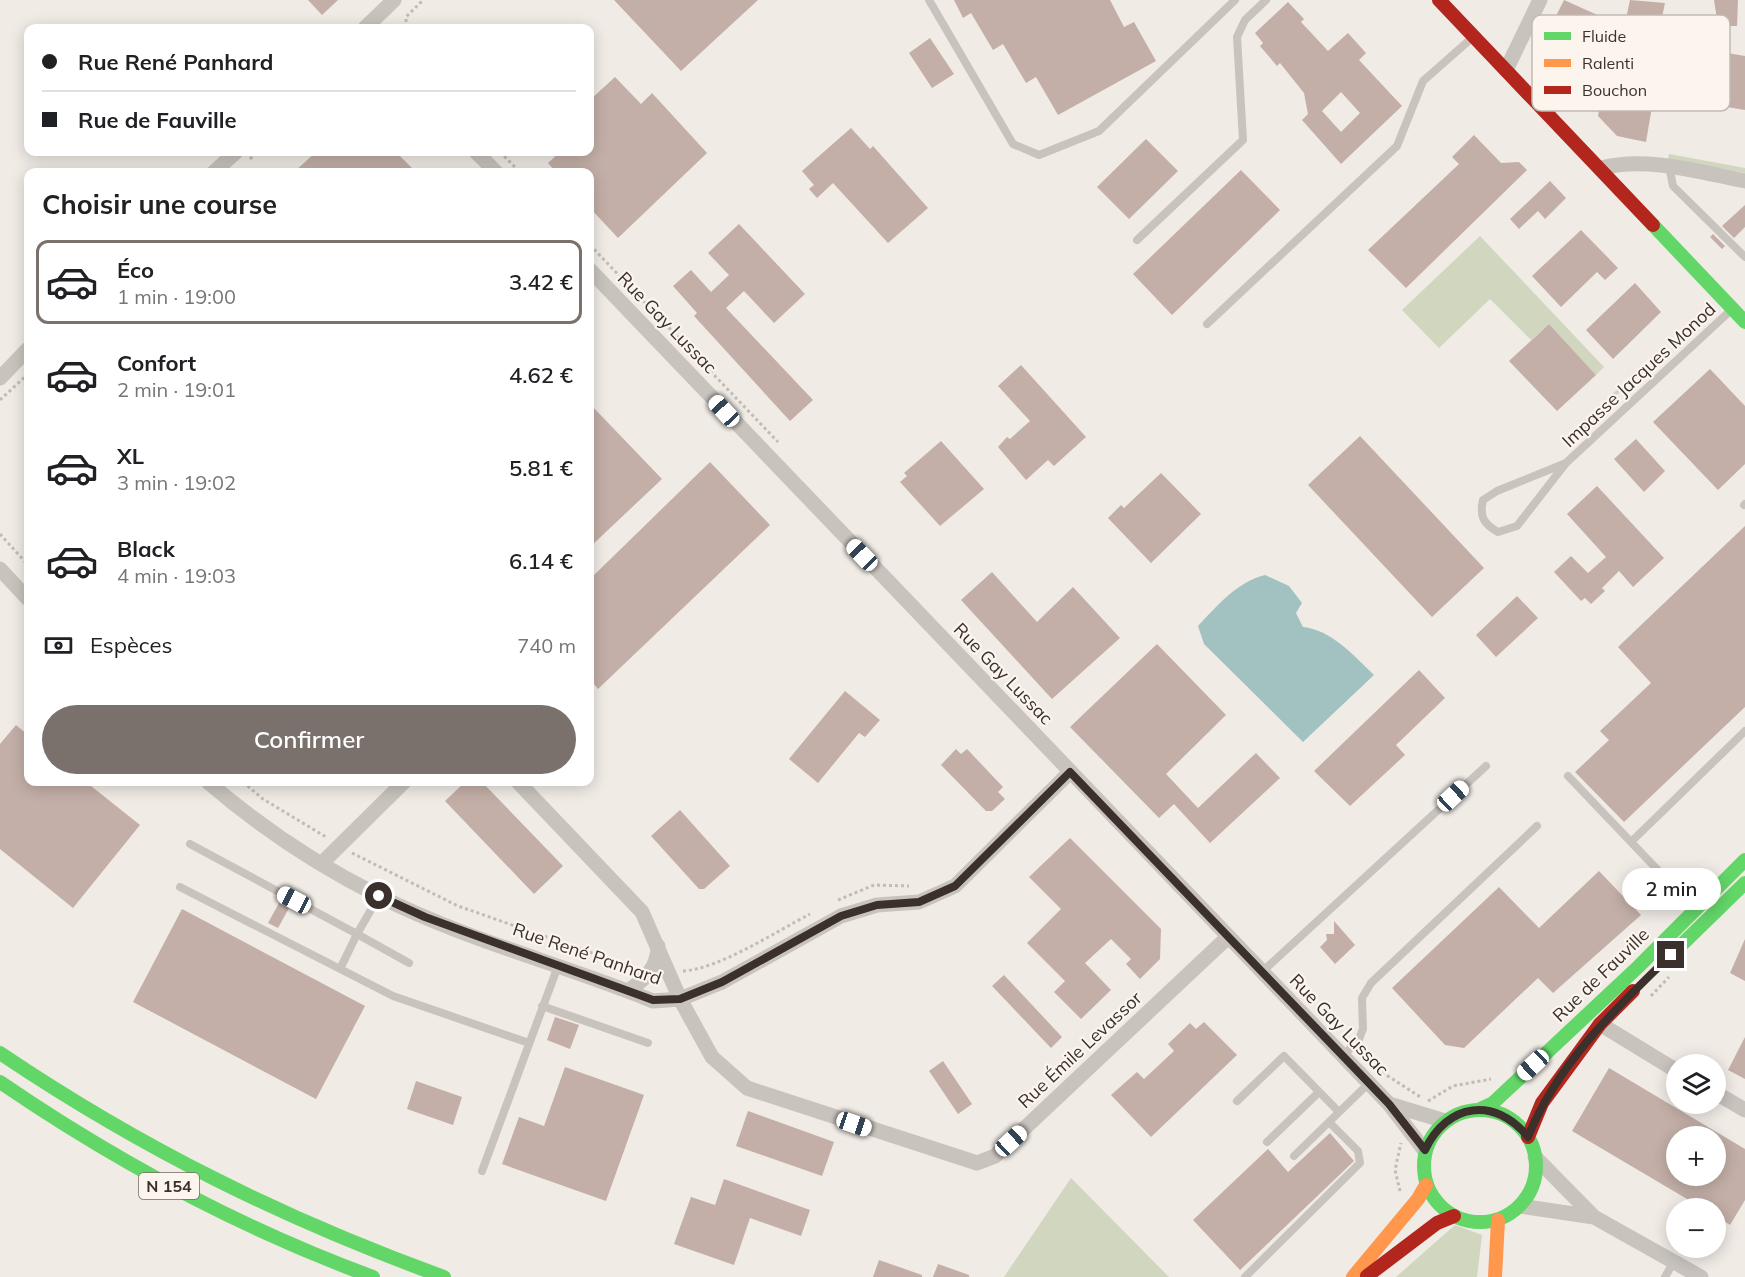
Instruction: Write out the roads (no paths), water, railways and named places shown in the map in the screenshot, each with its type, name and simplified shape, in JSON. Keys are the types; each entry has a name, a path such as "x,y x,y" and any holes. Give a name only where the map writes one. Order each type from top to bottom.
{"main road":[{"path":"1439,0 1532,97"},
{"path":"1546,111 1745,322"},
{"name":"Rue de Fauville","path":"1478,1110 1493,1103 1745,860"},
{"name":"Rue de Fauville","path":"1528,1137 1542,1103 1600,1024 1745,883"},
{"name":"N 154","path":"0,1053 104,1122 182,1166 326,1234 444,1277"},
{"name":"N 154","path":"0,1082 105,1151 162,1182 246,1225 373,1277"},
{"path":"1478,1110 1507,1117 1528,1137 1535,1157 1536,1174 1530,1191 1520,1206 1498,1220 1483,1222 1454,1216 1442,1209 1426,1185 1423,1168 1425,1150 1433,1134 1445,1121 1461,1113 1478,1110"},
{"path":"1353,1277 1426,1185"},
{"path":"1366,1277 1431,1228 1454,1216"},
{"path":"1496,1277 1498,1220"}],"street":[{"path":"369,24 394,0"},
{"path":"1533,15 1540,0"},
{"path":"1506,70 1532,16"},
{"path":"218,168 232,156"},
{"path":"480,156 492,168"},
{"path":"1601,168 1619,163 1669,166 1745,181"},
{"name":"Rue Gay Lussac","path":"594,274 1389,1104 1425,1150"},
{"path":"0,370 24,352"},
{"path":"0,378 24,353"},
{"path":"0,569 24,595"},
{"name":"Rue René Panhard","path":"213,786 252,818 379,896 425,917 653,1000 680,999 722,982 841,916 877,905 919,902 955,886 1070,772"},
{"path":"322,863 338,844 400,786"},
{"name":"Rue Émile Levassor","path":"522,786 642,912 680,999 712,1057 747,1088 977,1163 995,1156 1228,937"},
{"path":"628,991 652,970 658,956 658,946"},
{"path":"1600,1024 1666,1064"},
{"path":"1726,1099 1745,1110"},
{"name":"Rue Gay Lussac","path":"1389,1104 1422,1107 1445,1121"},
{"path":"1535,1157 1594,1217 1669,1270 1701,1277"},
{"path":"1520,1206 1594,1217"}],"lane":[{"path":"929,0 1012,144 1039,155 1100,131 1235,0"},
{"path":"1137,240 1244,140 1237,37 1245,20 1266,0"},
{"path":"1207,324 1397,146 1423,81 1474,36"},
{"path":"1669,166 1673,186 1745,257"},
{"name":"Impasse Jacques Monod","path":"1566,463 1497,491 1483,500 1480,512 1486,525 1498,532 1517,526 1566,463 1732,309"},
{"path":"1631,842 1745,731"},
{"path":"1737,739 1745,747"},
{"path":"1262,972 1485,766"},
{"path":"1568,776 1695,909"},
{"path":"1342,1057 1359,1038 1363,1029 1362,998 1371,982 1538,826"},
{"path":"190,844 409,963"},
{"path":"180,887 393,996 529,1043"},
{"path":"340,969 379,896"},
{"path":"482,1171 558,966"},
{"path":"542,1006 648,1043"},
{"path":"1237,1101 1284,1056 1340,1112"},
{"path":"1294,1156 1369,1083"},
{"path":"1266,1142 1319,1092"},
{"path":"1245,1277 1360,1163 1358,1151 1329,1122"}],"water":[{"path":"1265,575 1289,586 1302,603 1296,613 1303,627 1314,629 1333,638 1374,675 1303,742 1204,644 1198,626 1237,589"}]}
